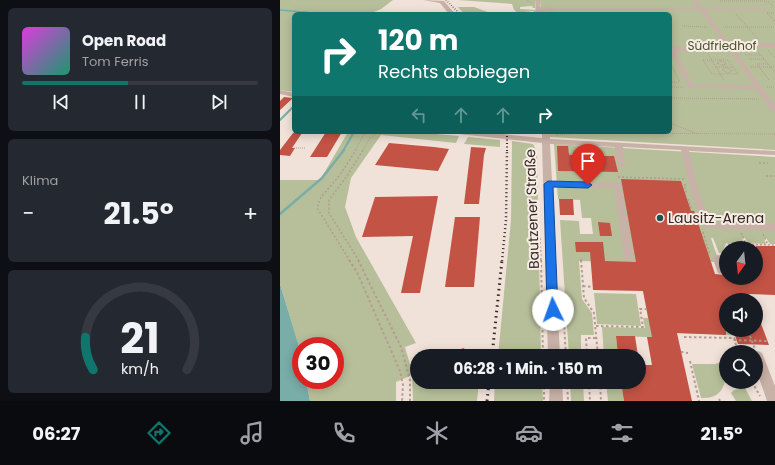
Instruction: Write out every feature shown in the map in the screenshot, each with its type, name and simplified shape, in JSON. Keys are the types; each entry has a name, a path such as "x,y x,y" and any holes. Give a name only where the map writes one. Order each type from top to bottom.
{"street":[{"path":"425,0 440,1 450,12"},
{"path":"538,0 538,10 544,8 551,12 702,9 765,11"},
{"path":"695,0 775,110"},
{"path":"727,44 775,45"},
{"path":"672,47 706,47"},
{"path":"672,49 690,84 728,87 758,87"},
{"path":"280,92 292,95"},
{"path":"502,134 546,136 619,144 775,153"},
{"name":"Bautzener Straße","path":"546,136 554,349"},
{"path":"619,144 621,165"},
{"path":"684,148 696,194 707,226 775,227"},
{"path":"548,184 618,181 629,257"},
{"path":"715,259 719,265"},
{"path":"763,371 774,401"},
{"path":"556,389 556,401"}],"path":[{"path":"720,1 769,2 775,8"},
{"path":"765,11 775,22"},
{"path":"735,13 775,58"},
{"path":"682,26 775,27"},
{"path":"727,44 700,42 706,47 711,60 728,87"},
{"path":"757,51 775,72"},
{"path":"745,55 760,55"},
{"path":"749,59 764,59"},
{"path":"703,60 720,60 728,60 738,74 712,74 703,60"},
{"path":"717,63 720,60"},
{"path":"720,60 730,63"},
{"path":"713,63 724,65 727,63"},
{"path":"768,64 757,64 769,80"},
{"path":"672,66 680,82"},
{"path":"722,70 725,68 735,70"},
{"path":"718,70 729,73"},
{"path":"729,73 732,70"},
{"path":"672,81 690,84"},
{"path":"672,87 690,84"},
{"path":"672,98 767,99"},
{"path":"672,124 701,134"},
{"path":"363,134 351,160 341,176 320,197 317,204 318,212 357,272 400,371 403,385 402,401"},
{"path":"376,134 370,138 347,176 329,200 329,213 364,269 401,346 410,380 410,401"},
{"path":"546,136 569,134"},
{"path":"672,134 775,134"},
{"path":"295,148 304,148"},
{"path":"578,156 583,152"},
{"path":"569,154 587,157 587,152"},
{"path":"759,163 768,163"},
{"path":"621,165 618,172 618,181 680,179"},
{"path":"766,176 775,176"},
{"path":"332,233 337,228"},
{"path":"702,230 715,259"},
{"path":"767,241 768,245"},
{"path":"763,245 775,245"},
{"path":"581,259 584,298 594,313 598,349"},
{"path":"583,286 592,286"},
{"path":"596,326 643,327 640,310 647,309"},
{"path":"684,337 734,338 734,340 767,341"},
{"path":"750,337 754,345"},
{"path":"587,349 586,338 597,338"},
{"path":"734,340 736,345"},
{"path":"681,352 688,353"},
{"path":"690,361 699,401"},
{"path":"544,389 544,401"},
{"path":"567,389 568,401"},
{"path":"589,389 590,401"},
{"path":"600,389 601,401"},
{"path":"756,389 764,401"}],"green space":[{"path":"280,0 393,0 381,9 374,12 292,12 292,92 280,90"},
{"path":"458,0 536,0 535,8 532,6 520,7 520,9 535,10 536,12 516,12 512,4"},
{"name":"Südfriedhof","path":"540,0 775,0 775,150 550,137 549,134 672,134 672,12 541,12"},
{"path":"458,7 474,7 488,12 462,12"},
{"path":"347,134 436,134 459,136 456,143 381,135 351,178 345,207 356,237 416,343 405,347 410,364 410,376 396,382 396,401 310,401 308,389 344,389 344,337 296,337 280,284 280,180 320,180"},
{"path":"468,137 500,140 500,147 464,144"},
{"path":"512,141 533,144 537,152 541,349 499,349 511,220"},
{"path":"554,144 775,157 775,244 770,244 766,238 764,238 766,244 763,244 763,241 747,241 745,238 742,238 743,241 719,241 719,253 713,238 711,238 719,262 711,262 712,265 579,261 582,299 592,313 594,335 581,335 581,349 569,349 560,220 579,221 580,234 593,234 591,218 582,218 580,200 558,199"},
{"path":"643,291 719,327 719,334 673,333 674,338 616,336 617,349 604,349 602,327 645,328 643,318 648,318"},
{"path":"594,293 636,294 641,326 597,324"},
{"path":"719,363 719,389 722,389 720,392 709,398 701,398 692,364"},
{"path":"413,389 478,389 477,401 413,401"},
{"path":"495,389 542,389 543,401 494,401"},
{"path":"570,389 583,389 584,401 571,401"},
{"path":"607,389 622,389 624,401 608,401"},
{"path":"746,389 752,401 736,401 731,393 734,390"}],"water":[{"path":"280,284 296,337 292,337 292,389 308,389 310,401 280,401"}],"building":[{"path":"284,97 292,98 280,110 280,101"},
{"path":"292,134 301,134 292,148 295,148 290,156 280,155 280,150"},
{"path":"325,134 341,134 327,157 310,157"},
{"path":"389,143 449,149 438,171 375,165"},
{"path":"557,146 568,146 569,155 574,155 579,158 589,158 589,156 614,156 618,172 558,171"},
{"path":"471,147 486,148 479,204 464,204"},
{"path":"621,179 681,181 691,211 694,211 715,274 719,274 719,285 763,285 763,246 775,246 775,295 763,295 763,293 719,293 719,335 677,333 692,401 624,401 622,389 646,389 646,365 652,365 647,337 652,337 643,291 593,290 590,252 576,252 575,242 603,242 605,261 636,262"},
{"path":"438,196 420,293 401,293 413,236 362,237 375,197"},
{"path":"559,199 573,199 574,215 560,215"},
{"path":"455,217 480,217 474,287 445,287"},
{"path":"598,222 610,223 612,236 600,236"},
{"path":"763,329 769,345 738,344 736,337 763,337"},
{"path":"616,336 635,336 637,349 617,349"}],"waterway":[{"path":"280,10 302,12"},
{"path":"280,120 292,108"},
{"path":"343,151 353,134"},
{"path":"280,214 322,178 344,150"}],"railway":[{"path":"446,0 458,12"},
{"path":"507,134 507,150"},
{"path":"502,261 506,220 507,150"},
{"path":"493,349 502,260"},
{"path":"487,401 488,389"}],"place":[{"name":"Lausitz-Arena","path":"660,218"}],"route":[{"path":"553,310 548,184 588,185"}]}
